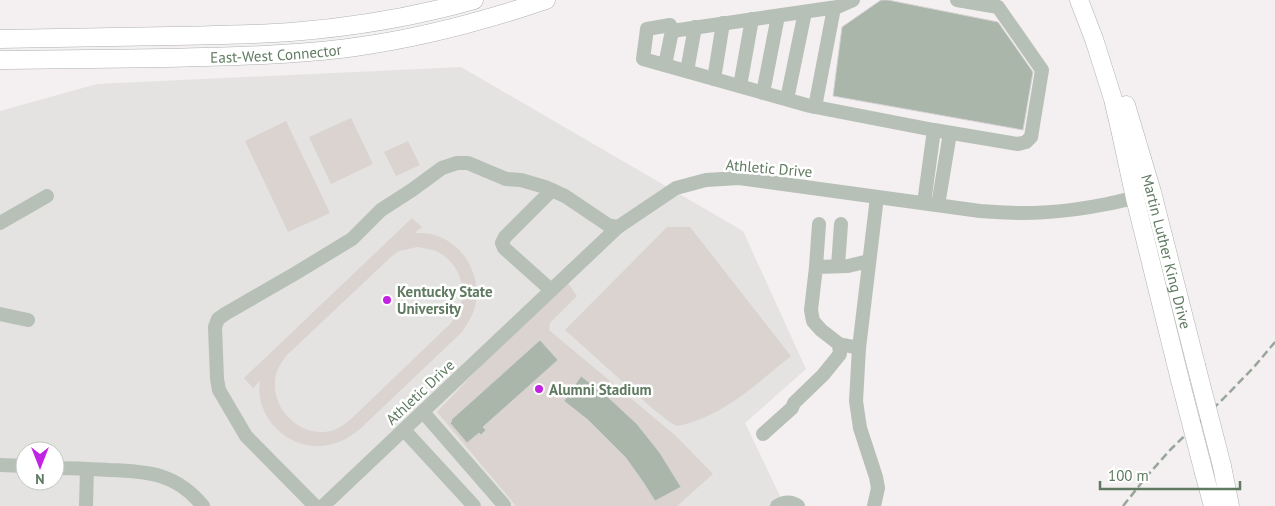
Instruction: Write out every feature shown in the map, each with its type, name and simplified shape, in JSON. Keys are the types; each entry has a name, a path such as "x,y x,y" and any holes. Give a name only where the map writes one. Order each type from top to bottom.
{"main road":[{"name":"East-West Connector","path":"0,39 290,32 394,19 474,0"},
{"name":"East-West Connector","path":"0,60 253,56 320,51 422,35 488,19 544,0"},
{"name":"Martin Luther King Drive","path":"1079,0 1094,39 1120,129 1143,195 1196,365 1222,466 1230,506"},
{"name":"Martin Luther King Drive","path":"1092,0 1115,68 1143,195 1180,380 1213,506"}],"street":[{"path":"672,31 834,8 853,0"},
{"path":"666,65 672,31 670,25 647,29 643,59 815,107 950,133 1018,144 1026,142 1031,137 1042,70 998,7 957,0"},
{"path":"815,107 834,8"},
{"path":"787,99 804,12"},
{"path":"763,93 778,16"},
{"path":"740,86 752,19"},
{"path":"714,79 723,23"},
{"path":"687,71 695,27"},
{"path":"931,204 934,130"},
{"path":"931,204 950,133"},
{"path":"315,506 246,436 219,390 215,327 218,319 352,239 381,210 442,168 457,163 468,163 506,179 520,180 545,187 565,196 608,225 618,227"},
{"name":"Athletic Drive","path":"323,506 618,227 676,188 706,180 739,178 1013,214 1053,213 1086,208 1143,195"},
{"path":"551,290 504,248 502,243 505,237 552,190"},
{"path":"0,223 47,196"},
{"path":"874,506 878,488 860,428 856,401 859,348 877,197"},
{"path":"819,224 811,310 813,321 839,344 859,348"},
{"path":"838,266 841,224"},
{"path":"816,267 848,266 869,262"},
{"path":"0,314 28,320"},
{"path":"763,434 792,408 794,402 823,374 840,354 839,344"},
{"path":"423,412 504,505"},
{"path":"404,430 474,506"},
{"path":"0,465 15,466"},
{"path":"65,468 142,472 162,476 181,485 203,506"},
{"path":"86,506 87,469"},
{"path":"777,506 788,502 798,506"}],"shaded area":[{"name":"Kentucky State University","path":"461,67 743,231 806,369 745,423 781,498 788,506 0,506 0,111 97,84"},
{"path":"351,118 373,164 331,184 309,137"},
{"path":"286,121 330,213 288,232 245,141"},
{"path":"408,141 420,165 396,176 384,152"},
{"path":"412,218 422,227 415,233 431,234 451,243 459,250 471,268 475,279 476,301 473,313 462,332 360,429 342,441 321,446 308,445 296,442 285,436 267,417 262,406 259,394 260,381 253,388 244,378","holes":["417,247 436,251 444,256 451,262 460,278 462,287 461,305 450,324 350,420 334,430 311,431 292,421 279,404 275,382 279,367 287,355 392,256 399,251"]},
{"path":"667,227 690,227 791,356 752,388 724,407 694,422 677,426 653,409 565,330"},
{"name":"Alumni Stadium","path":"567,282 577,296 550,323 549,330 676,436 713,474 677,506 516,506 437,412"}],"building":[{"path":"881,0 998,22 1033,72 1023,130 833,96 842,27"},
{"path":"540,340 558,360 483,427 486,430 481,435 479,433 467,443 450,423 451,420"},
{"path":"581,376 609,398 637,424 660,453 681,487 655,501 626,458 588,420 564,401"}],"railway":[{"path":"1123,506 1170,450 1223,399 1275,342"}],"place":[{"name":"Kentucky State University","path":"387,300"},
{"name":"Alumni Stadium","path":"539,389"}]}
